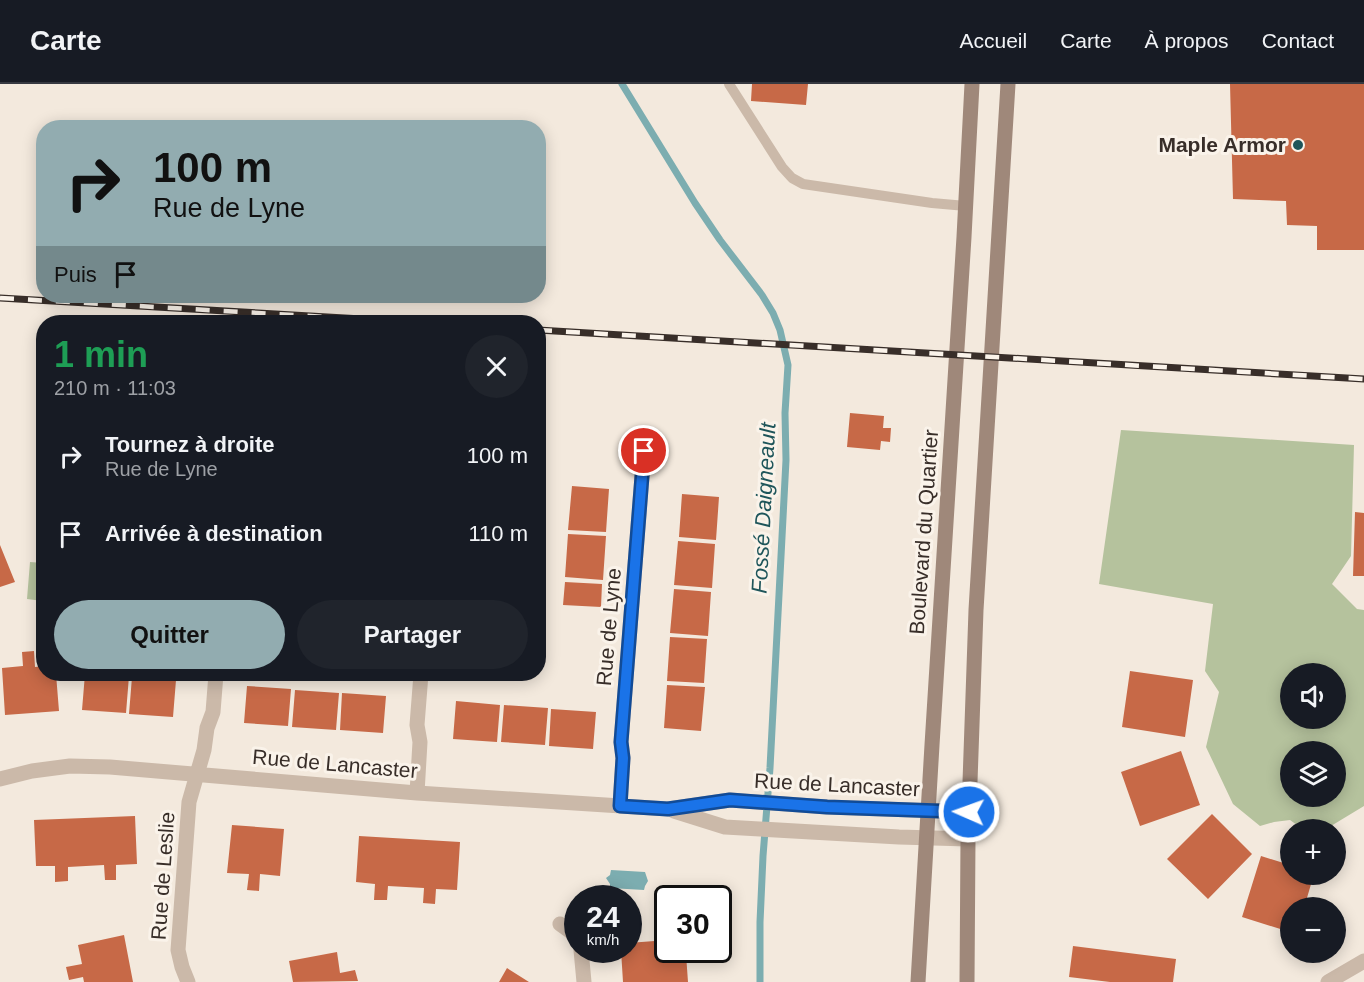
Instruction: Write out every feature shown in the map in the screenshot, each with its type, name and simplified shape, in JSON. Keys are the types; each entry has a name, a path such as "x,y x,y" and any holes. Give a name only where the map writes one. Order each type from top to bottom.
{"main road":[{"name":"Boulevard du Quartier","path":"918,982 972,84"},
{"path":"967,982 968,839 976,610 1008,84"}],"street":[{"name":"Rue de Lyne","path":"620,806 623,758 621,742 644,451"},
{"name":"Rue de Leslie","path":"188,982 178,950 189,802 213,712 215,681"},
{"path":"417,793 420,742 417,725 420,681"},
{"name":"Rue de Lancaster","path":"0,778 70,766 110,767 417,793 668,809 730,800 827,807 969,812"},
{"name":"Rue de Lancaster","path":"668,809 725,827 968,839"},
{"path":"560,924 564,927"},
{"path":"1328,982 1364,961"},
{"path":"582,963 584,982"}],"lane":[{"path":"729,84 782,167 792,178 803,184 966,206"}],"green space":[{"path":"1121,430 1354,445 1351,556 1332,584 1357,609 1364,610 1364,806 1343,819 1280,819 1280,821 1260,826 1233,804 1206,747 1219,692 1205,671 1213,604 1099,584"},
{"path":"30,562 36,562 36,600 27,599"}],"water":[{"path":"611,870 645,872 648,881 644,890 642,890 642,885 610,885 606,878 610,875"}],"building":[{"path":"752,84 808,84 806,105 751,101"},
{"name":"Maple Armor","path":"1230,84 1364,84 1364,250 1317,250 1317,226 1287,225 1286,201 1233,199"},
{"path":"850,413 884,416 883,428 891,428 890,442 881,441 880,450 847,447"},
{"path":"572,486 609,489 606,532 568,530"},
{"path":"682,494 719,497 716,540 679,537"},
{"path":"1355,512 1364,513 1364,576 1353,576"},
{"path":"568,534 606,536 603,580 565,577"},
{"path":"678,541 715,544 712,588 674,585"},
{"path":"0,545 15,582 0,587"},
{"path":"565,582 602,584 601,607 563,605"},
{"path":"674,589 711,592 708,636 670,633"},
{"path":"670,637 707,639 704,683 667,681"},
{"path":"34,651 36,681 57,681 59,711 5,715 2,668 23,666 22,652"},
{"path":"1130,671 1193,680 1185,737 1122,727"},
{"path":"84,681 129,681 126,713 82,710"},
{"path":"132,681 176,681 173,717 129,714"},
{"path":"667,685 705,687 701,731 664,728"},
{"path":"247,686 291,689 288,726 244,723"},
{"path":"295,690 339,693 336,730 292,727"},
{"path":"342,693 386,696 383,733 340,730"},
{"path":"456,701 500,705 497,742 453,739"},
{"path":"504,705 548,708 545,745 501,742"},
{"path":"551,709 596,712 593,749 549,746"},
{"path":"1181,751 1200,805 1140,826 1121,772"},
{"path":"1212,814 1252,854 1208,899 1167,859"},
{"path":"135,816 137,864 116,865 116,880 105,880 104,865 68,867 68,881 55,882 55,866 36,866 34,820"},
{"path":"232,825 284,829 280,876 260,874 259,891 247,890 249,874 227,873"},
{"path":"359,836 460,842 457,890 436,889 435,904 423,903 424,888 388,886 387,900 374,900 375,884 356,882"},
{"path":"1261,856 1280,862 1280,885 1311,885 1307,897 1280,897 1280,929 1242,917"},
{"path":"124,935 133,982 84,982 83,977 69,980 66,967 82,964 78,945"},
{"path":"654,941 654,963 687,963 688,982 623,982 622,963 642,963 642,942"},
{"path":"1073,946 1176,959 1173,982 1110,982 1069,977"},
{"path":"337,952 340,973 355,970 358,981 293,982 289,961"},
{"path":"507,968 529,982 499,982"}],"waterway":[{"name":"Fossé Daigneault","path":"622,84 695,203 773,313 780,330 788,365 785,413 786,460 760,922 760,982"}],"railway":[{"path":"0,298 36,300"},
{"path":"86,303 293,315"},
{"path":"546,330 1364,379"}],"place":[{"name":"Maple Armor","path":"1298,145"}],"route":[{"path":"644,451 621,742 623,758 620,806 668,809 730,800 827,807 969,812"}]}
